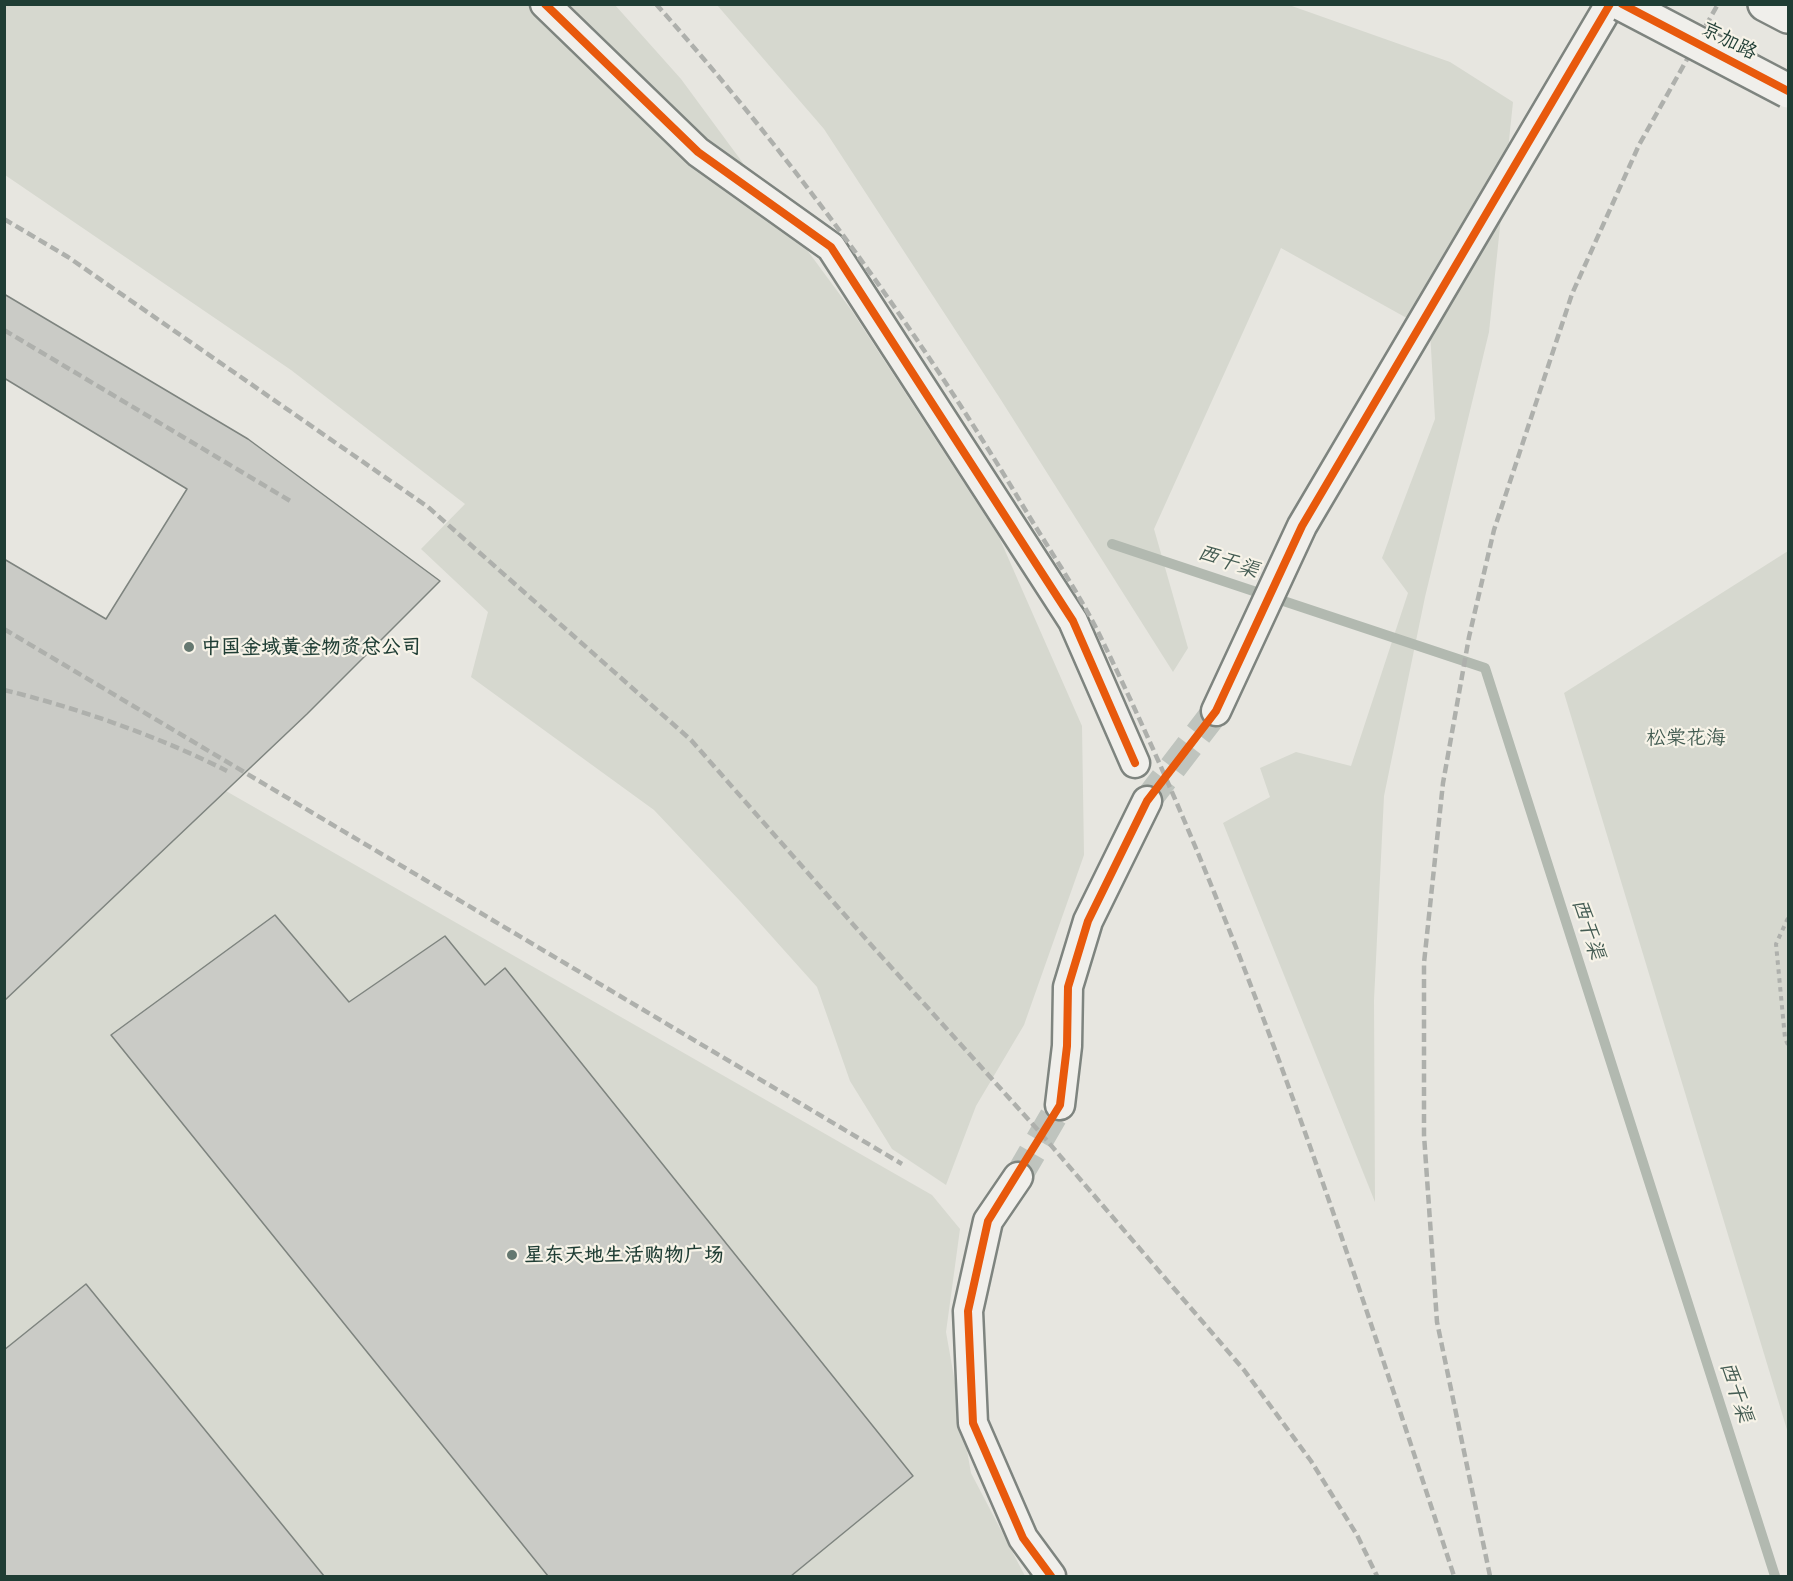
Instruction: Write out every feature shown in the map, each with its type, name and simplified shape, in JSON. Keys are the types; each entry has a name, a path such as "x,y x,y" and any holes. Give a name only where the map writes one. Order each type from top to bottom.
{"highway":[{"name":"京加路","path":"1622,4 1788,91"},
{"path":"1765,4 1788,16"}],"street":[{"path":"545,4 698,152 831,247 1073,621 1135,762"},
{"path":"1216,711 1302,526 1610,4"},
{"path":"1060,1105 1067,1046 1068,987 1088,921 1147,801"},
{"path":"1018,1177 988,1221 968,1311 973,1423 1023,1538 1051,1576"}],"path":[{"path":"1788,918 1776,944 1785,1038 1788,1045"}],"shaded area":[{"path":"212,783 932,1195 960,1229 946,1332 971,1473 1025,1576 5,1576 5,990"}],"green space":[{"path":"4,5 615,5 681,79 852,311 999,537 1082,726 1084,855 1024,1025 976,1106 946,1185 892,1149 850,1081 817,987 740,901 654,810 471,677 488,612 421,549 465,504 291,370 5,175"},
{"path":"717,5 1289,5 1450,62 1513,102 1489,332 1425,597 1384,796 1374,1000 1375,1202 1223,823 1270,797 1260,768 1296,752 1351,766 1408,593 1382,558 1435,419 1430,331 1281,248 1154,529 1188,648 1173,672 1001,400 824,129"},
{"name":"松棠花海","path":"1788,551 1788,1433 1564,693"}],"building":[{"name":"中国金域黄金物资总公司","path":"4,294 248,439 440,581 307,714 4,1001"},
{"path":"4,378 187,489 106,619 4,559"},
{"name":"星东天地生活购物广场","path":"275,915 349,1002 445,936 485,985 505,968 913,1476 791,1576 548,1576 111,1035"},
{"path":"86,1284 324,1576 4,1576 4,1350"}],"waterway":[{"name":"西干渠","path":"1112,544 1485,668 1775,1576"}],"tunnel":[{"path":"1147,801 1216,711"},
{"path":"1018,1177 1060,1105"}],"railway":[{"path":"656,4 756,122 850,244 980,435 1093,622 1155,754 1251,985 1336,1220 1454,1576"},
{"path":"1490,1576 1437,1322 1424,1135 1424,963 1443,783 1469,637 1494,530 1572,294 1639,145 1718,4"},
{"path":"4,219 68,257 428,507 691,740 1037,1129 1244,1370 1311,1461 1357,1535 1377,1576"},
{"path":"4,330 292,502"},
{"path":"4,629 902,1164"},
{"path":"4,690 118,724 227,771"}],"cycle path":[{"path":"545,4 698,152 831,247 1073,621 1135,763"},
{"path":"1051,1576 1023,1538 973,1423 968,1311 988,1221 1060,1105 1067,1046 1068,987 1088,921 1147,801 1216,711 1302,526 1610,4"},
{"path":"1622,4 1788,91"}],"place":[{"name":"中国金域黄金物资总公司","path":"189,647"},
{"name":"星东天地生活购物广场","path":"512,1255"}]}
